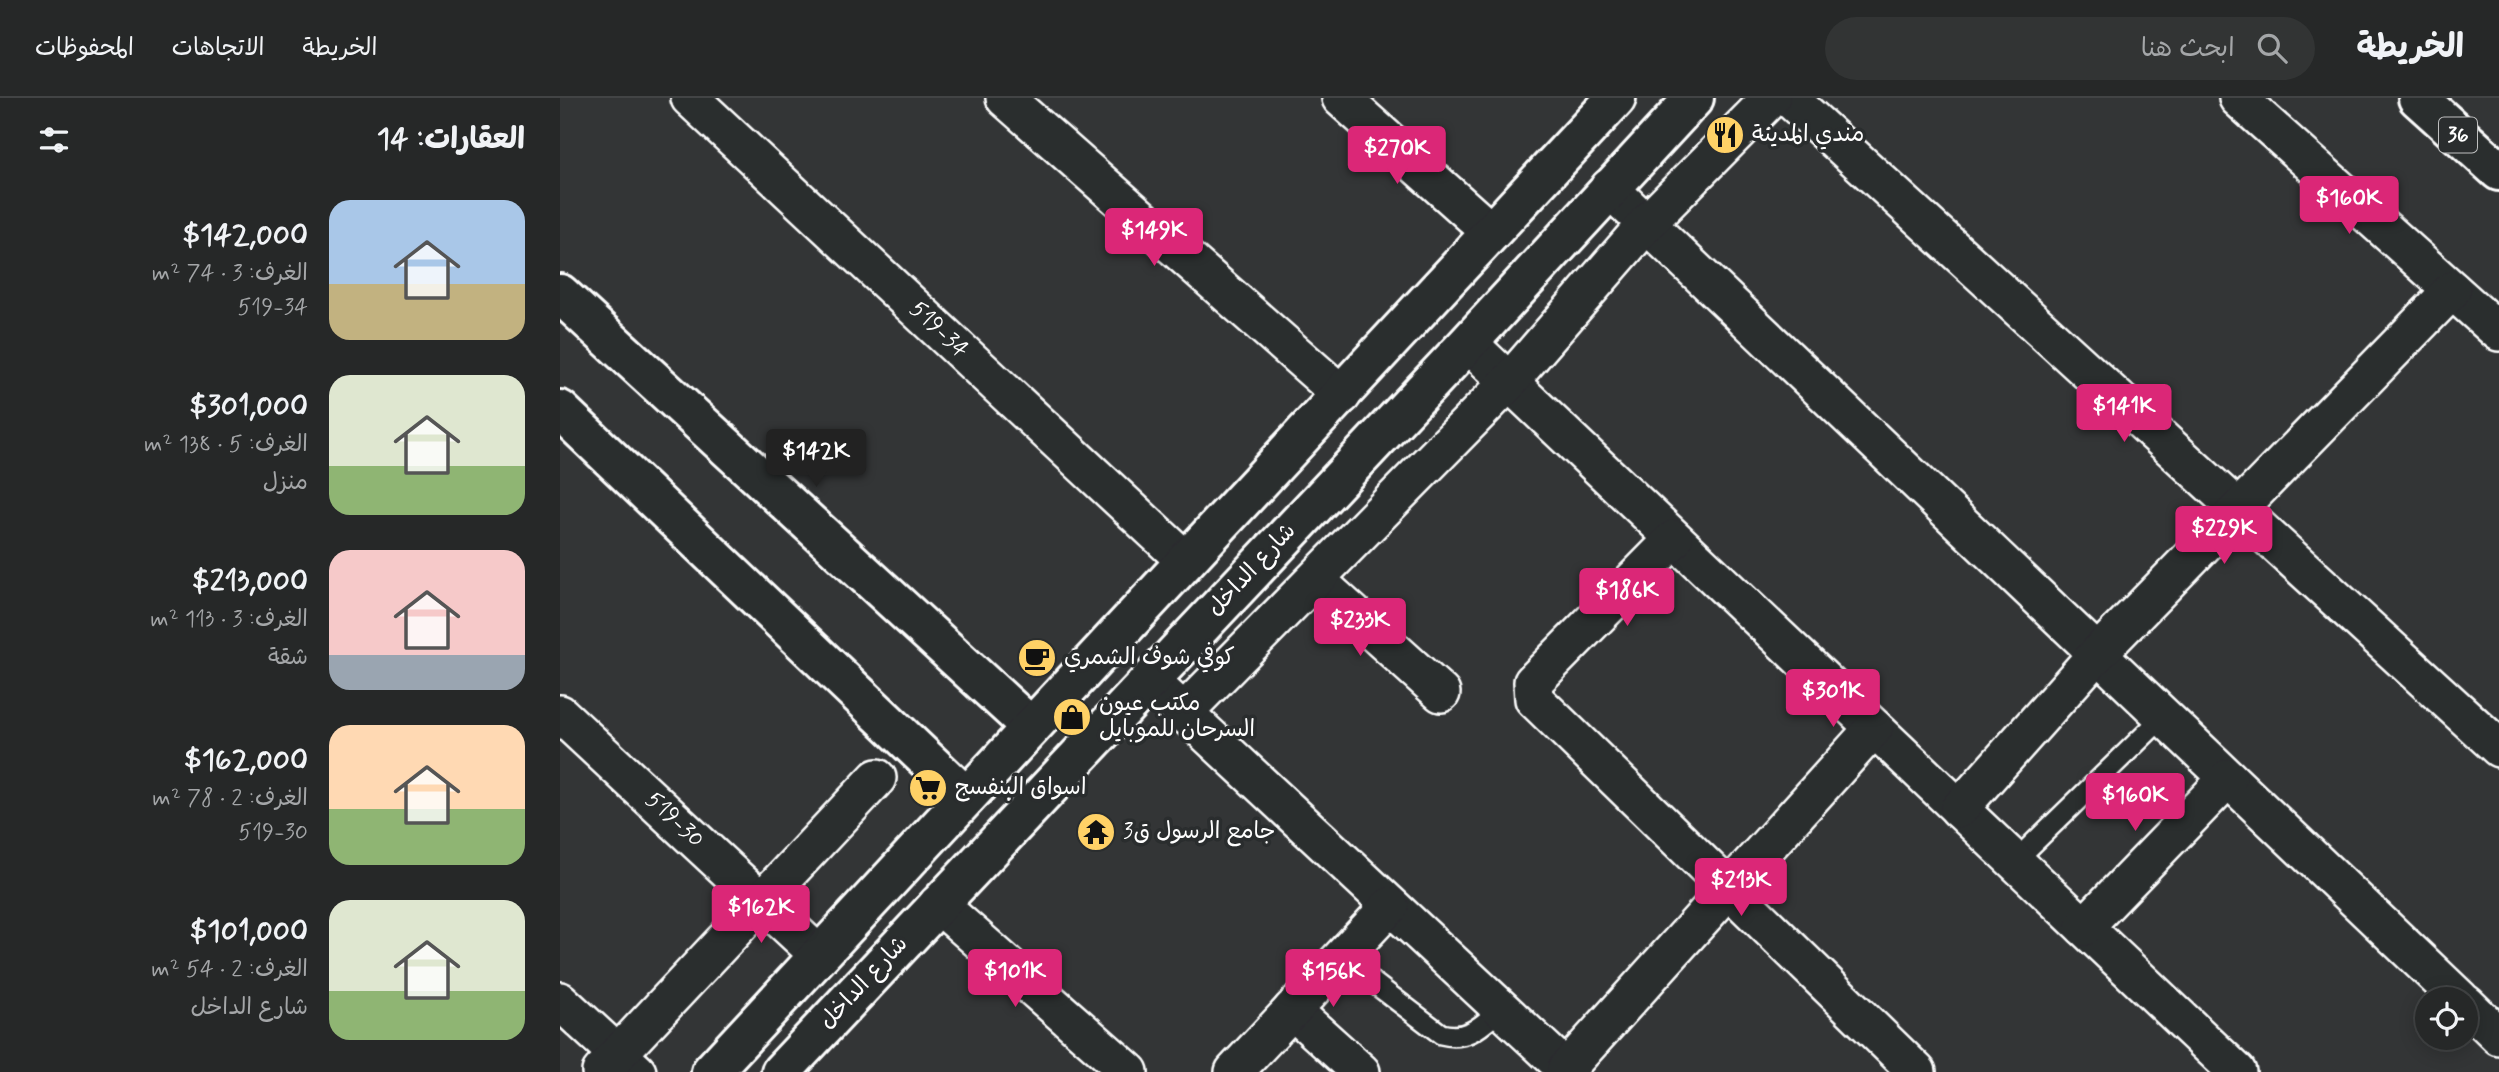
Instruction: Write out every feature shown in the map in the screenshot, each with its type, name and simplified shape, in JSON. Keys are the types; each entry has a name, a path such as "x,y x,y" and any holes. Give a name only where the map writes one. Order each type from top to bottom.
{"main road":[{"path":"711,1072 1185,561 1342,396 1616,98"},
{"name":"شارع الداخل","path":"781,1072 1468,343 1694,98"},
{"name":"36","path":"2418,98 2499,171"},
{"path":"560,294 1031,727"},
{"path":"560,411 966,797"}],"street":[{"name":"519-34","path":"690,98 1185,561"},
{"path":"1005,98 1342,396"},
{"path":"1341,98 1491,232"},
{"path":"1183,713 1509,382 1646,224 1771,98"},
{"path":"1789,98 2499,748"},
{"path":"2238,98 2499,332"},
{"path":"1609,188 2447,987"},
{"path":"1959,809 2097,654 2452,290"},
{"path":"1468,343 2237,1072"},
{"path":"1674,539 1532,681 1534,699 1917,1072"},
{"path":"1316,580 1441,693"},
{"path":"1149,680 1568,1071 1874,728"},
{"name":"519-30","path":"560,714 819,955"},
{"path":"560,1001 618,1066 761,902 877,778"},
{"path":"2084,927 2228,778"},
{"path":"939,904 1129,1072"},
{"path":"1234,1072 1390,906"},
{"path":"1293,1010 1361,1072"},
{"path":"2478,1016 2499,1036"}],"lane":[{"path":"2015,861 2163,717"},
{"path":"1341,958 1441,1034 1455,1038 1469,1035 1501,1009"}],"place":[{"name":"مندي المدينة","path":"1725,135"},
{"name":"كوفي شوف الشمري","path":"1037,658"},
{"name":"مكتب عيون السرحان للموبايل","path":"1072,717"},
{"name":"اسواق البنفسج","path":"928,788"},
{"name":"جامع الرسول ق3","path":"1096,832"}]}
